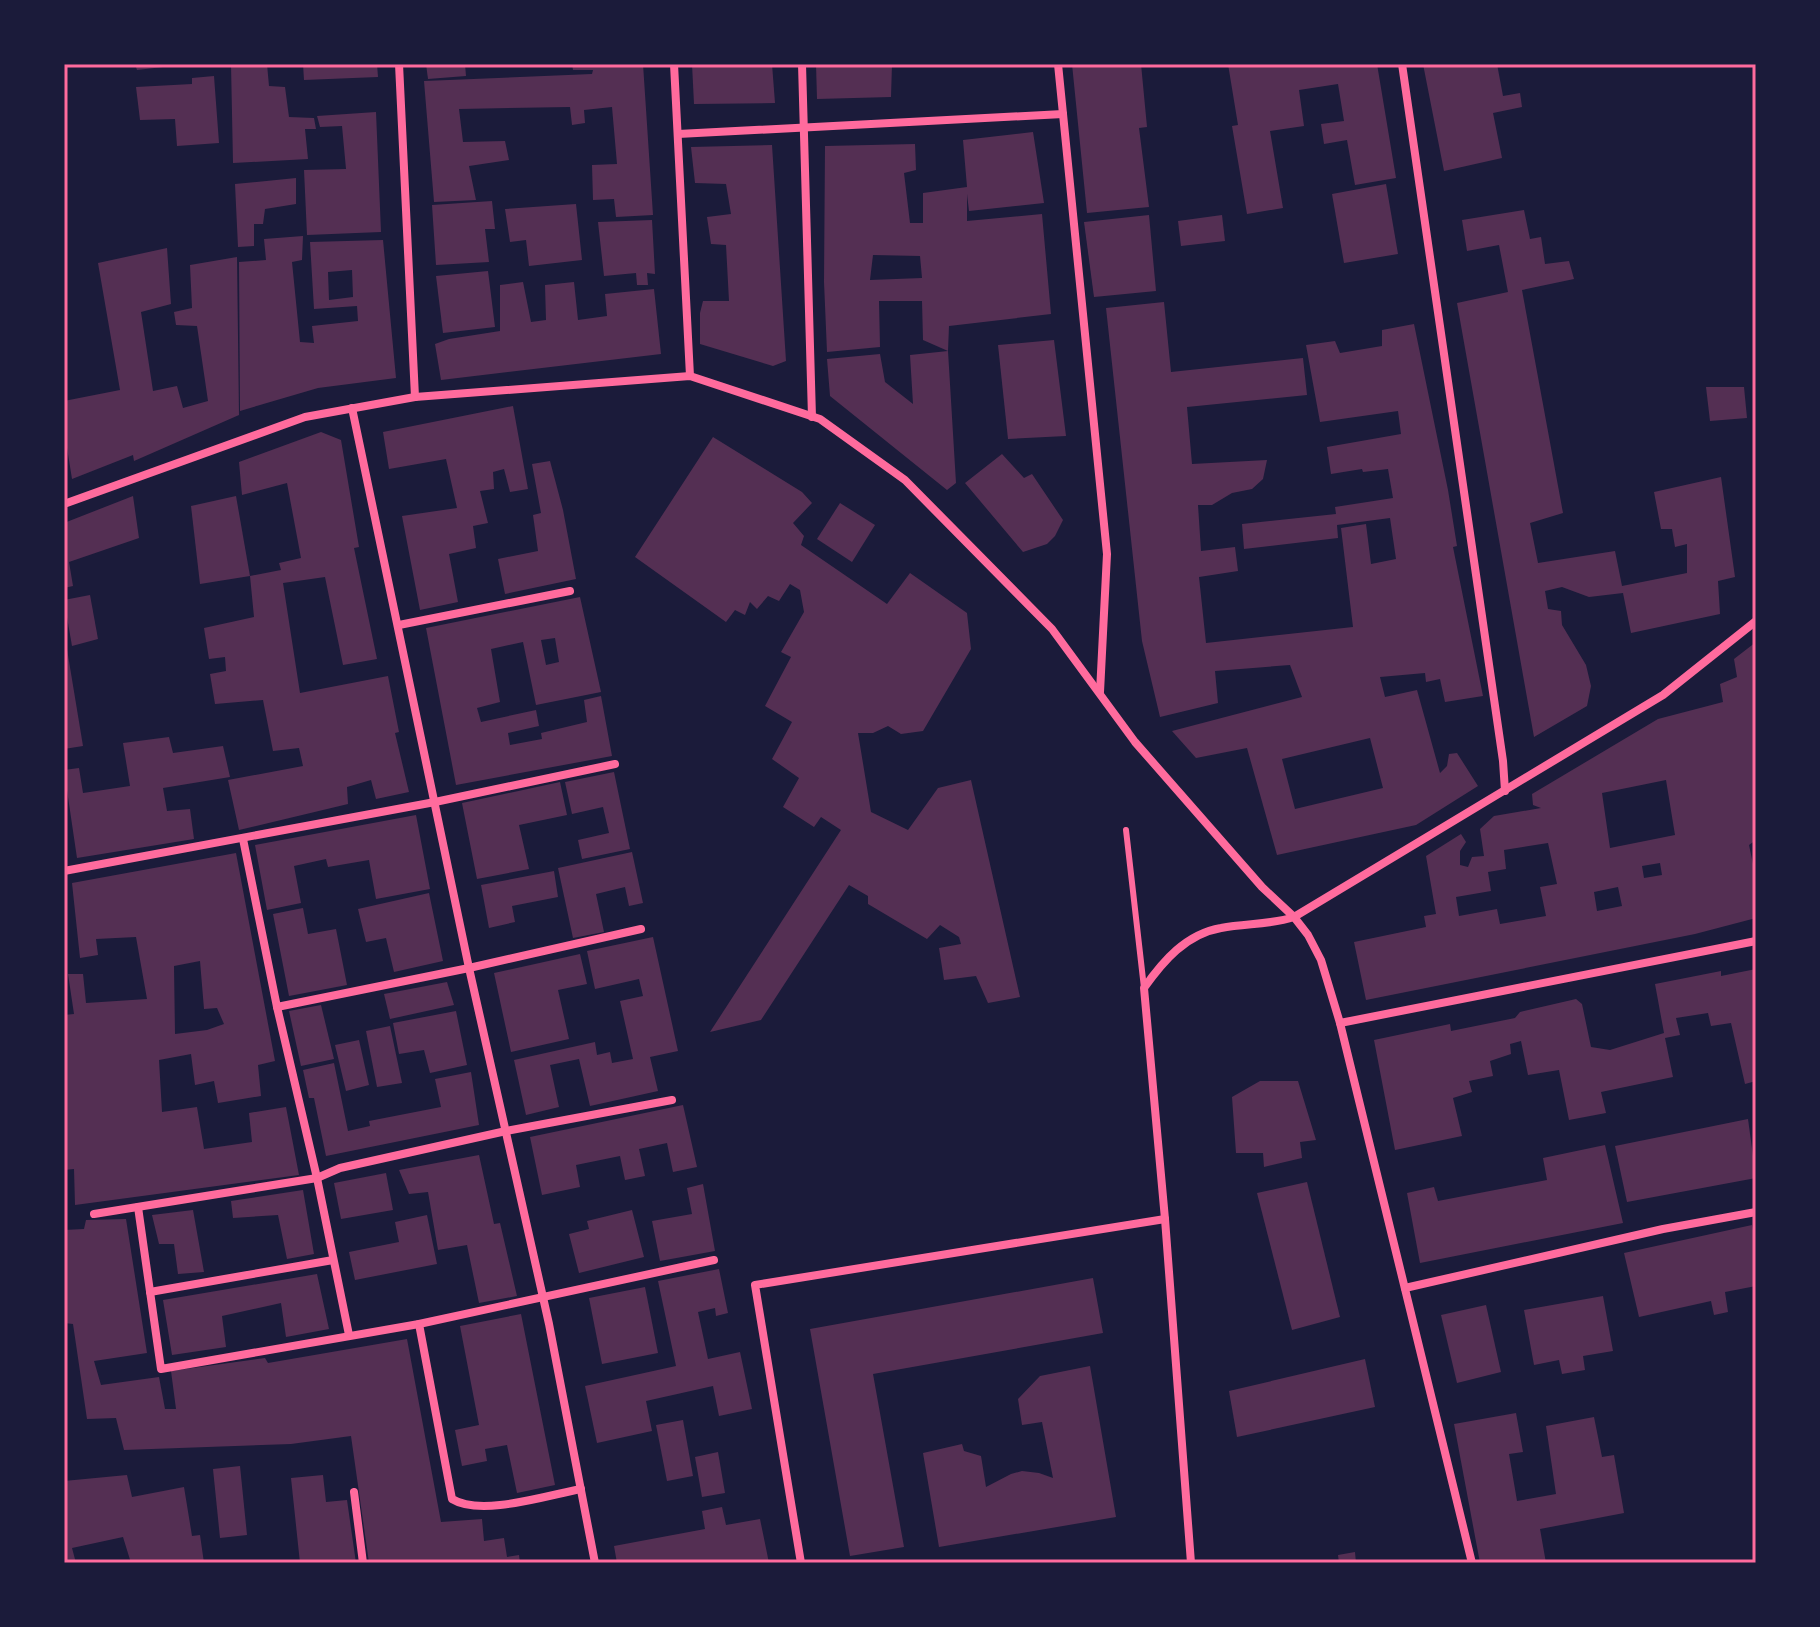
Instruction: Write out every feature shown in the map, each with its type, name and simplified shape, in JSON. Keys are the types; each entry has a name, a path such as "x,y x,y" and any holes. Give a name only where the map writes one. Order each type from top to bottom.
{"street":[{"path":"399,64 415,397"},
{"path":"674,64 690,376"},
{"path":"802,64 812,417"},
{"path":"1058,64 1107,554 1100,692"},
{"path":"1402,64 1505,791"},
{"path":"678,134 1063,114"},
{"path":"64,504 305,417 415,397 690,376 820,419 905,480 1052,629 1135,742 1308,935 1321,960 1340,1023 1472,1563"},
{"path":"352,408 469,968 543,1298 595,1563"},
{"path":"399,625 570,591"},
{"path":"1191,1563 1144,988 1163,960 1190,940 1218,928 1275,923 1294,917 1663,695 1756,621"},
{"path":"64,871 435,802 615,764"},
{"path":"243,839 349,1335"},
{"path":"277,1007 641,929"},
{"path":"1340,1023 1756,941"},
{"path":"94,1214 317,1178 340,1168 506,1131 672,1100"},
{"path":"138,1207 161,1369 419,1324 714,1260"},
{"path":"1405,1288 1663,1229 1756,1212"},
{"path":"801,1563 755,1285 1165,1219"},
{"path":"150,1292 333,1260"},
{"path":"419,1324 452,1499 462,1505 490,1506 581,1489"},
{"path":"354,1492 363,1563"}],"lane":[{"path":"1126,830 1144,988"}],"building":[{"path":"135,64 163,64 163,67 137,70"},
{"path":"231,64 267,64 269,86 285,87 289,117 314,118 316,129 305,129 308,159 233,163"},
{"path":"303,64 377,64 378,77 304,80"},
{"path":"426,64 465,64 466,76 428,79"},
{"path":"572,64 643,64 653,215 616,217 614,199 593,200 592,165 617,164 612,107 584,110 585,123 572,125 570,107 459,109 463,142 505,141 509,160 469,166 476,200 434,202 424,81 592,74 593,70 573,70"},
{"path":"692,64 772,64 775,103 694,104"},
{"path":"816,64 892,64 891,97 817,99"},
{"path":"1072,64 1141,64 1147,127 1139,128 1149,207 1087,213"},
{"path":"1228,64 1377,64 1396,178 1355,185 1347,140 1324,144 1321,124 1344,121 1338,84 1299,90 1304,126 1270,131 1283,208 1247,214 1232,126 1238,125"},
{"path":"1423,64 1497,64 1503,96 1520,93 1522,107 1493,113 1502,158 1444,171"},
{"path":"214,76 219,143 177,146 175,119 140,120 136,87 192,84 192,78"},
{"path":"376,112 381,232 307,235 304,170 346,169 342,126 320,127 317,116"},
{"path":"1033,132 1044,203 969,211 967,194 967,221 1042,214 1051,314 949,326 948,351 923,340 922,301 879,301 880,347 827,352 825,146 915,144 916,170 904,173 910,223 923,223 923,193 967,187 963,140","holes":["873,255 920,256 922,278 870,280"]},
{"path":"772,145 786,361 773,366 700,344 703,301 729,301 726,245 711,244 707,217 731,214 726,184 695,183 691,147"},
{"path":"296,178 296,204 265,209 263,224 254,224 254,246 238,247 235,184"},
{"path":"1386,184 1398,254 1344,263 1332,194"},
{"path":"492,201 495,229 485,229 489,262 436,265 432,205"},
{"path":"576,204 582,260 529,266 526,240 510,242 505,209"},
{"path":"1524,210 1530,239 1541,237 1545,264 1569,261 1574,279 1522,290 1563,513 1530,523 1538,563 1615,551 1622,586 1687,573 1687,544 1675,547 1672,529 1661,529 1654,492 1721,477 1735,577 1718,581 1720,614 1631,633 1623,593 1589,597 1562,587 1545,591 1548,609 1561,611 1562,625 1586,665 1591,686 1587,706 1534,737 1457,303 1508,292 1499,245 1467,251 1462,220"},
{"path":"1149,215 1156,291 1094,297 1084,222"},
{"path":"1222,215 1225,241 1181,246 1178,221"},
{"path":"652,220 655,274 647,273 648,285 637,285 636,273 604,276 598,222"},
{"path":"303,236 302,260 292,262 300,342 314,343 312,326 358,321 357,306 314,309 310,242 383,240 396,378 318,388 240,411 239,262 266,260 264,239","holes":["352,270 353,297 329,300 328,272"]},
{"path":"167,248 171,304 141,312 153,391 177,386 183,408 208,401 197,326 176,325 174,312 192,308 190,265 237,257 239,415 134,461 133,455 72,479 64,429 64,401 120,390 98,263"},
{"path":"488,271 495,327 443,333 436,276"},
{"path":"523,282 531,322 546,320 545,285 574,282 578,320 607,316 605,294 654,289 661,354 441,380 435,344 500,331 500,285"},
{"path":"1164,302 1171,372 1303,358 1307,395 1187,407 1192,464 1267,460 1263,479 1252,489 1232,493 1212,505 1198,505 1201,551 1235,547 1238,571 1199,577 1206,643 1353,627 1341,528 1366,524 1371,564 1396,559 1390,518 1337,525 1338,538 1244,549 1242,524 1336,514 1335,507 1393,498 1388,469 1331,474 1327,447 1401,434 1398,411 1320,422 1306,345 1335,341 1340,353 1382,346 1382,330 1414,324 1448,490 1457,546 1453,547 1483,696 1445,702 1440,679 1426,682 1425,673 1380,677 1385,697 1417,690 1440,773 1447,766 1449,754 1457,753 1478,786 1416,825 1277,855 1247,748 1196,758 1172,731 1302,697 1290,665 1215,671 1218,703 1160,717 1142,641 1106,308","holes":["1370,738 1383,788 1295,809 1282,759"]},
{"path":"1054,340 1066,436 1008,439 998,345"},
{"path":"948,351 956,483 947,490 830,396 827,359 880,354 885,382 913,404 910,355"},
{"path":"1706,387 1744,387 1747,418 1710,421"},
{"path":"513,406 528,489 510,492 504,469 493,472 494,489 480,491 488,523 473,526 476,548 449,554 458,602 420,610 402,516 457,508 446,459 389,469 383,432"},
{"path":"321,432 341,440 359,547 354,548 377,659 343,665 325,577 283,583 300,693 388,676 399,732 395,733 409,792 376,799 371,780 347,787 348,804 239,830 228,780 303,766 299,748 273,751 263,700 215,704 210,674 226,671 225,657 209,659 204,628 254,617 250,576 281,570 279,563 301,558 287,483 242,495 239,462"},
{"path":"713,437 802,492 812,503 793,523 804,536 801,545 887,604 910,573 967,613 971,649 923,731 901,734 888,726 873,733 858,733 871,812 908,830 938,788 971,780 1020,997 988,1003 976,976 944,980 939,948 961,944 959,937 940,925 927,939 868,904 868,896 849,885 761,1020 710,1032 841,830 821,817 814,827 783,807 799,778 772,759 792,722 765,706 791,657 781,652 804,612 800,590 790,584 779,601 768,596 757,609 750,602 745,615 735,610 726,622 635,557"},
{"path":"1002,454 1024,478 1032,474 1063,520 1047,544 1023,552 965,483"},
{"path":"550,461 576,579 505,594 498,559 538,551 533,515 541,513 532,464"},
{"path":"133,496 139,538 69,562 73,586 64,588 64,523"},
{"path":"236,496 250,576 200,584 191,506"},
{"path":"840,503 875,525 852,562 817,539"},
{"path":"90,595 98,639 72,646 64,600"},
{"path":"580,597 601,692 536,705 523,642 491,649 500,702 477,708 481,722 536,710 539,726 508,733 510,745 542,739 541,733 587,722 584,700 601,696 612,756 456,785 426,628","holes":["555,638 559,662 546,665 541,640"]},
{"path":"64,631 83,746 64,749"},
{"path":"1756,642 1756,840 1749,845 1756,878 1756,918 1695,934 1366,1000 1354,942 1426,927 1424,916 1436,914 1426,856 1461,834 1466,842 1460,851 1460,865 1468,867 1472,857 1484,856 1480,829 1494,816 1541,808 1533,805 1532,794 1658,719 1723,702 1720,684 1737,677 1734,659","holes":["1666,780 1675,835 1610,848 1602,793","1548,843 1557,884 1540,887 1546,916 1500,924 1497,909 1459,916 1456,897 1491,891 1488,872 1506,869 1504,850","1660,863 1662,875 1644,878 1642,866","1618,887 1622,906 1597,911 1594,892"]},
{"path":"169,737 173,753 223,746 230,777 163,788 167,811 190,809 194,839 77,858 64,770 79,768 83,793 130,786 123,743"},
{"path":"614,772 630,849 582,859 578,840 609,833 603,807 572,814 565,782"},
{"path":"560,782 567,815 519,825 529,869 477,879 462,803"},
{"path":"416,815 430,889 376,899 369,860 328,867 326,859 294,866 301,903 267,910 255,845"},
{"path":"632,852 643,903 629,906 625,887 596,894 604,932 573,938 558,868"},
{"path":"236,853 275,1061 258,1065 261,1096 218,1103 214,1081 195,1085 191,1054 159,1060 162,1112 197,1107 204,1149 252,1142 249,1113 286,1107 299,1175 75,1205 74,1169 64,1170 64,1015 74,1014 68,974 83,974 86,1003 147,999 136,937 96,939 98,955 80,958 72,883","holes":["200,961 204,1009 217,1008 224,1024 207,1030 175,1034 174,966"]},
{"path":"554,871 558,897 512,906 515,922 489,928 481,885"},
{"path":"429,893 443,961 394,972 386,938 366,942 358,909"},
{"path":"303,908 308,934 336,929 347,985 289,996 273,914"},
{"path":"653,937 678,1051 650,1057 658,1091 590,1106 579,1059 550,1065 559,1107 526,1115 514,1060 595,1042 597,1055 610,1052 612,1063 633,1059 620,1001 643,996 639,979 595,989 587,951"},
{"path":"580,954 587,984 558,990 569,1039 511,1052 494,973"},
{"path":"1756,969 1756,1004 1753,1005 1756,1019 1756,1081 1745,1084 1731,1023 1711,1026 1708,1013 1676,1018 1680,1035 1665,1038 1673,1077 1601,1092 1606,1113 1569,1120 1559,1070 1528,1075 1521,1041 1510,1044 1511,1054 1490,1061 1493,1076 1469,1081 1472,1092 1453,1098 1462,1136 1395,1150 1374,1040 1450,1024 1451,1031 1515,1018 1520,1012 1576,999 1582,1004 1591,1047 1610,1050 1664,1033 1655,984 1721,971 1721,976"},
{"path":"447,982 454,1005 390,1019 384,994"},
{"path":"321,1005 334,1059 301,1066 289,1011"},
{"path":"456,1011 467,1065 430,1073 424,1050 399,1054 393,1023"},
{"path":"390,1026 402,1083 377,1087 366,1031"},
{"path":"359,1040 369,1085 346,1091 335,1045"},
{"path":"334,1063 348,1131 370,1126 369,1121 441,1107 435,1079 471,1072 479,1125 326,1156 314,1098 309,1098 303,1070"},
{"path":"1260,1081 1298,1081 1316,1140 1300,1142 1302,1158 1264,1167 1263,1153 1236,1153 1232,1097"},
{"path":"683,1105 697,1167 673,1172 667,1143 639,1149 645,1176 625,1180 620,1156 576,1165 580,1187 542,1195 530,1137"},
{"path":"1748,1119 1756,1178 1627,1202 1615,1146"},
{"path":"1605,1145 1623,1223 1420,1263 1407,1193 1434,1187 1438,1201 1547,1180 1543,1158"},
{"path":"479,1155 494,1224 500,1223 517,1296 479,1303 467,1245 438,1250 428,1192 409,1194 399,1170"},
{"path":"386,1173 393,1210 341,1219 334,1183"},
{"path":"1307,1182 1340,1317 1292,1330 1257,1193"},
{"path":"703,1184 715,1251 660,1261 652,1221 692,1214 687,1188"},
{"path":"303,1190 314,1254 287,1259 278,1215 233,1218 231,1201"},
{"path":"193,1210 204,1272 178,1274 174,1244 159,1244 152,1215"},
{"path":"632,1210 644,1257 579,1273 569,1234 589,1229 587,1221"},
{"path":"427,1215 437,1264 355,1280 349,1252 399,1242 395,1222"},
{"path":"126,1219 147,1353 94,1361 101,1385 159,1377 165,1409 176,1409 171,1371 265,1358 268,1363 407,1339 441,1522 482,1519 484,1541 504,1538 507,1557 519,1555 520,1563 369,1563 351,1436 291,1444 124,1450 116,1418 87,1419 73,1324 64,1323 64,1230 84,1229 86,1220"},
{"path":"1752,1225 1756,1247 1756,1286 1725,1292 1728,1312 1714,1315 1711,1301 1639,1317 1624,1253"},
{"path":"719,1269 728,1313 716,1316 715,1308 698,1312 708,1359 740,1352 752,1409 719,1416 713,1386 646,1401 652,1431 597,1443 585,1386 676,1366 658,1281"},
{"path":"317,1274 329,1329 286,1337 281,1303 222,1316 226,1347 172,1355 163,1300"},
{"path":"1093,1278 1103,1333 873,1374 904,1547 850,1556 810,1329"},
{"path":"645,1287 658,1353 602,1364 589,1298"},
{"path":"1603,1296 1613,1351 1583,1356 1585,1370 1562,1374 1559,1360 1534,1365 1524,1310"},
{"path":"1486,1305 1501,1372 1457,1383 1441,1315"},
{"path":"521,1314 555,1485 517,1493 507,1445 485,1449 487,1461 462,1466 455,1430 479,1425 460,1326"},
{"path":"1365,1359 1375,1407 1237,1437 1229,1391"},
{"path":"1090,1366 1116,1517 939,1547 923,1453 962,1444 964,1451 981,1456 986,1487 1022,1471 1053,1478 1042,1422 1022,1425 1018,1399 1040,1376"},
{"path":"1516,1413 1523,1452 1509,1454 1517,1501 1556,1494 1546,1426 1594,1417 1602,1457 1614,1455 1624,1513 1540,1529 1546,1563 1480,1563 1454,1424"},
{"path":"683,1420 693,1476 667,1481 656,1425"},
{"path":"718,1452 725,1493 702,1497 695,1457"},
{"path":"240,1466 247,1535 220,1538 213,1469"},
{"path":"127,1475 132,1497 184,1487 192,1536 200,1535 204,1563 131,1563 123,1537 72,1548 76,1563 64,1563 64,1481"},
{"path":"323,1475 326,1502 347,1500 356,1563 300,1563 291,1478"},
{"path":"722,1507 726,1525 760,1519 769,1563 617,1563 614,1546 705,1529 702,1511"},
{"path":"1355,1552 1356,1563 1339,1563 1338,1555"}]}
